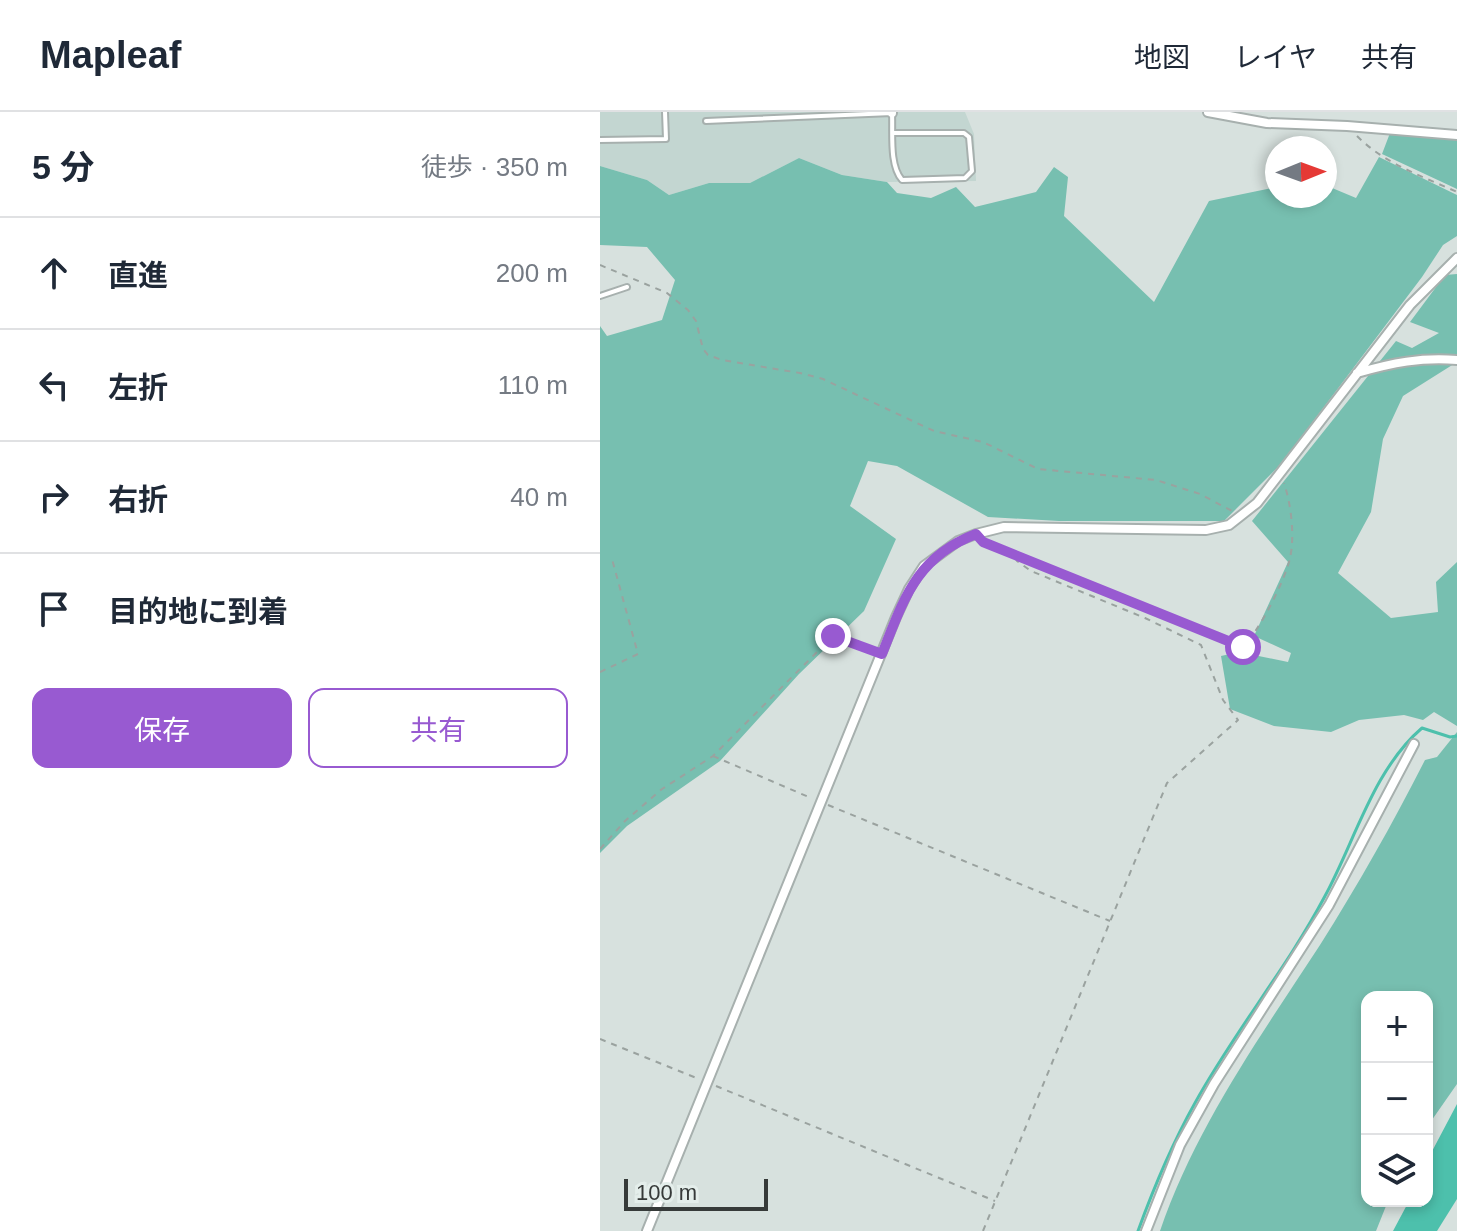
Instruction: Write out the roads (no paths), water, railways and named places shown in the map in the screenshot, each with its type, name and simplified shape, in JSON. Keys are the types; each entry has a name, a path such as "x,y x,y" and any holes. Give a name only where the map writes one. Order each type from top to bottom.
{"street":[{"path":"1208,112 1267,123 1457,135"},
{"path":"647,1231 909,589 924,566 958,541 1004,527 1206,530 1229,525 1242,516 1281,474 1410,305 1457,258"},
{"path":"1357,373 1399,360 1457,360"},
{"path":"1146,1231 1180,1145 1230,1059 1329,905 1414,744"}],"lane":[{"path":"600,140 666,139 665,112"},
{"path":"706,121 892,113 893,133 896,173 902,180 965,178 972,171 969,137 964,133 893,133"},
{"path":"600,296 627,287"}],"waterway":[{"path":"1138,1231 1187,1118 1226,1051 1310,923 1390,764 1422,728 1450,737 1457,736"}]}
